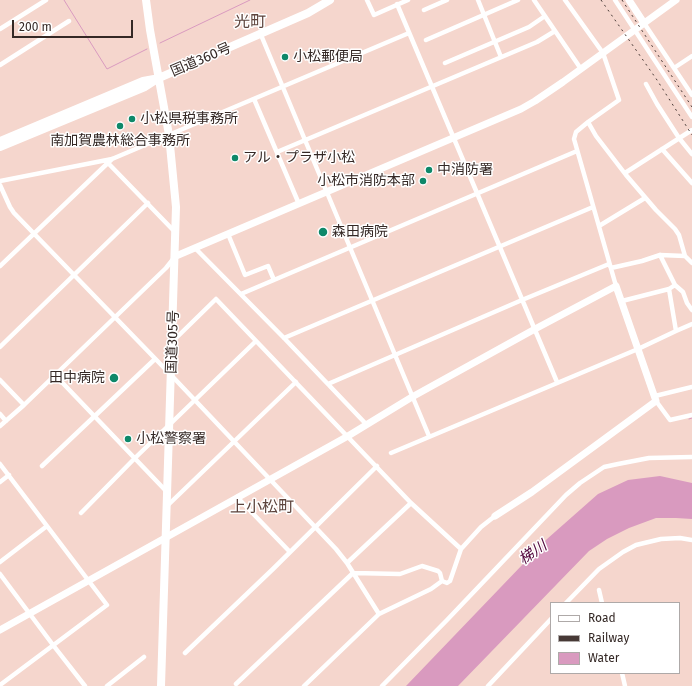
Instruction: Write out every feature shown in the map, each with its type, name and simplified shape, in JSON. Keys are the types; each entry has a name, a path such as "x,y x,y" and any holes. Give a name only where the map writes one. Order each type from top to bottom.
{"highway":[{"name":"国道360号","path":"0,147 145,87 159,78 308,14 330,0"},
{"name":"国道305号","path":"148,1 169,135 176,207 176,256 161,686"},
{"name":"国道360号","path":"0,141 143,81 159,78"}],"street":[{"path":"0,29 46,0"},
{"path":"367,0 374,15 406,0"},
{"path":"424,10 447,0"},
{"path":"478,0 501,57"},
{"path":"426,40 518,0"},
{"path":"534,0 581,69"},
{"path":"565,0 603,53 619,100 576,132 574,139 616,286 655,398 670,420 692,415"},
{"path":"614,0 692,117"},
{"path":"629,0 692,95"},
{"path":"0,426 24,405 166,268 176,256 521,109 536,101 676,0"},
{"path":"397,4 557,382"},
{"path":"445,63 529,27 545,16"},
{"path":"0,65 69,21"},
{"path":"277,152 537,42 555,31"},
{"path":"0,181 110,161 409,33"},
{"path":"261,35 429,436"},
{"path":"674,68 692,56"},
{"path":"646,84 657,104 692,154"},
{"path":"254,99 299,204"},
{"path":"588,122 596,136 645,198 679,235 685,256 692,263"},
{"path":"625,173 692,130"},
{"path":"662,149 692,183"},
{"path":"241,294 577,150"},
{"path":"110,161 176,232"},
{"path":"0,266 110,161"},
{"path":"0,185 10,207 73,275 235,442 348,563 379,614"},
{"path":"599,226 645,198"},
{"path":"0,346 148,203"},
{"path":"284,338 593,207"},
{"path":"228,234 245,275 268,266 274,280"},
{"path":"195,248 366,424"},
{"path":"611,268 660,255 685,256"},
{"path":"660,255 675,285 683,292 687,303 692,310"},
{"path":"328,384 394,354 609,264 611,268"},
{"path":"622,301 675,285"},
{"path":"0,630 348,436 412,397 534,329 616,286"},
{"path":"669,288 676,331"},
{"path":"172,342 216,299 411,503 461,549"},
{"path":"391,452 638,349 692,324"},
{"path":"81,513 194,400 256,341"},
{"path":"42,466 155,359"},
{"path":"55,375 167,492"},
{"path":"0,380 24,405"},
{"path":"167,506 296,382"},
{"path":"442,581 447,583 450,581 461,549 481,527 532,492 655,398 692,387"},
{"path":"0,414 6,421"},
{"path":"382,686 566,495 580,483 604,467 649,458 692,457"},
{"path":"0,464 107,605 0,686"},
{"path":"185,652 290,552 377,466"},
{"path":"0,482 9,475"},
{"path":"238,497 290,552"},
{"path":"348,563 411,503"},
{"path":"0,562 47,526"},
{"path":"567,602 599,569 623,552 636,545 661,539 680,538 692,540"},
{"path":"236,684 353,573 400,574 422,566 438,571 442,581"},
{"path":"0,574 85,686"},
{"path":"304,686 379,614 431,590 442,581"},
{"path":"599,590 602,602"},
{"path":"488,686 550,620"},
{"path":"107,686 144,657"},
{"path":"622,674 625,686"}],"water":[{"path":"660,476 692,483 692,519 656,518 629,528 607,539 589,551 458,686 406,686 547,539 598,494 628,480"}],"waterway":[{"path":"64,0 107,69 147,49"},
{"path":"160,43 250,0"}],"railway":[{"path":"601,0 657,80 692,135"},
{"path":"622,0 692,107"}],"place":[{"name":"小松郵便局","path":"285,57"},
{"name":"小松県税事務所","path":"132,119"},
{"name":"南加賀農林総合事務所","path":"120,126"},
{"name":"アル・プラザ小松","path":"235,158"},
{"name":"中消防署","path":"429,170"},
{"name":"小松市消防本部","path":"423,181"},
{"name":"森田病院","path":"323,232"},
{"name":"田中病院","path":"114,378"},
{"name":"小松警察署","path":"128,439"}],"district":[{"name":"光町","path":"250,23"},
{"name":"上小松町","path":"262,508"}],"water label":[{"name":"梯川","path":"533,553"}]}
